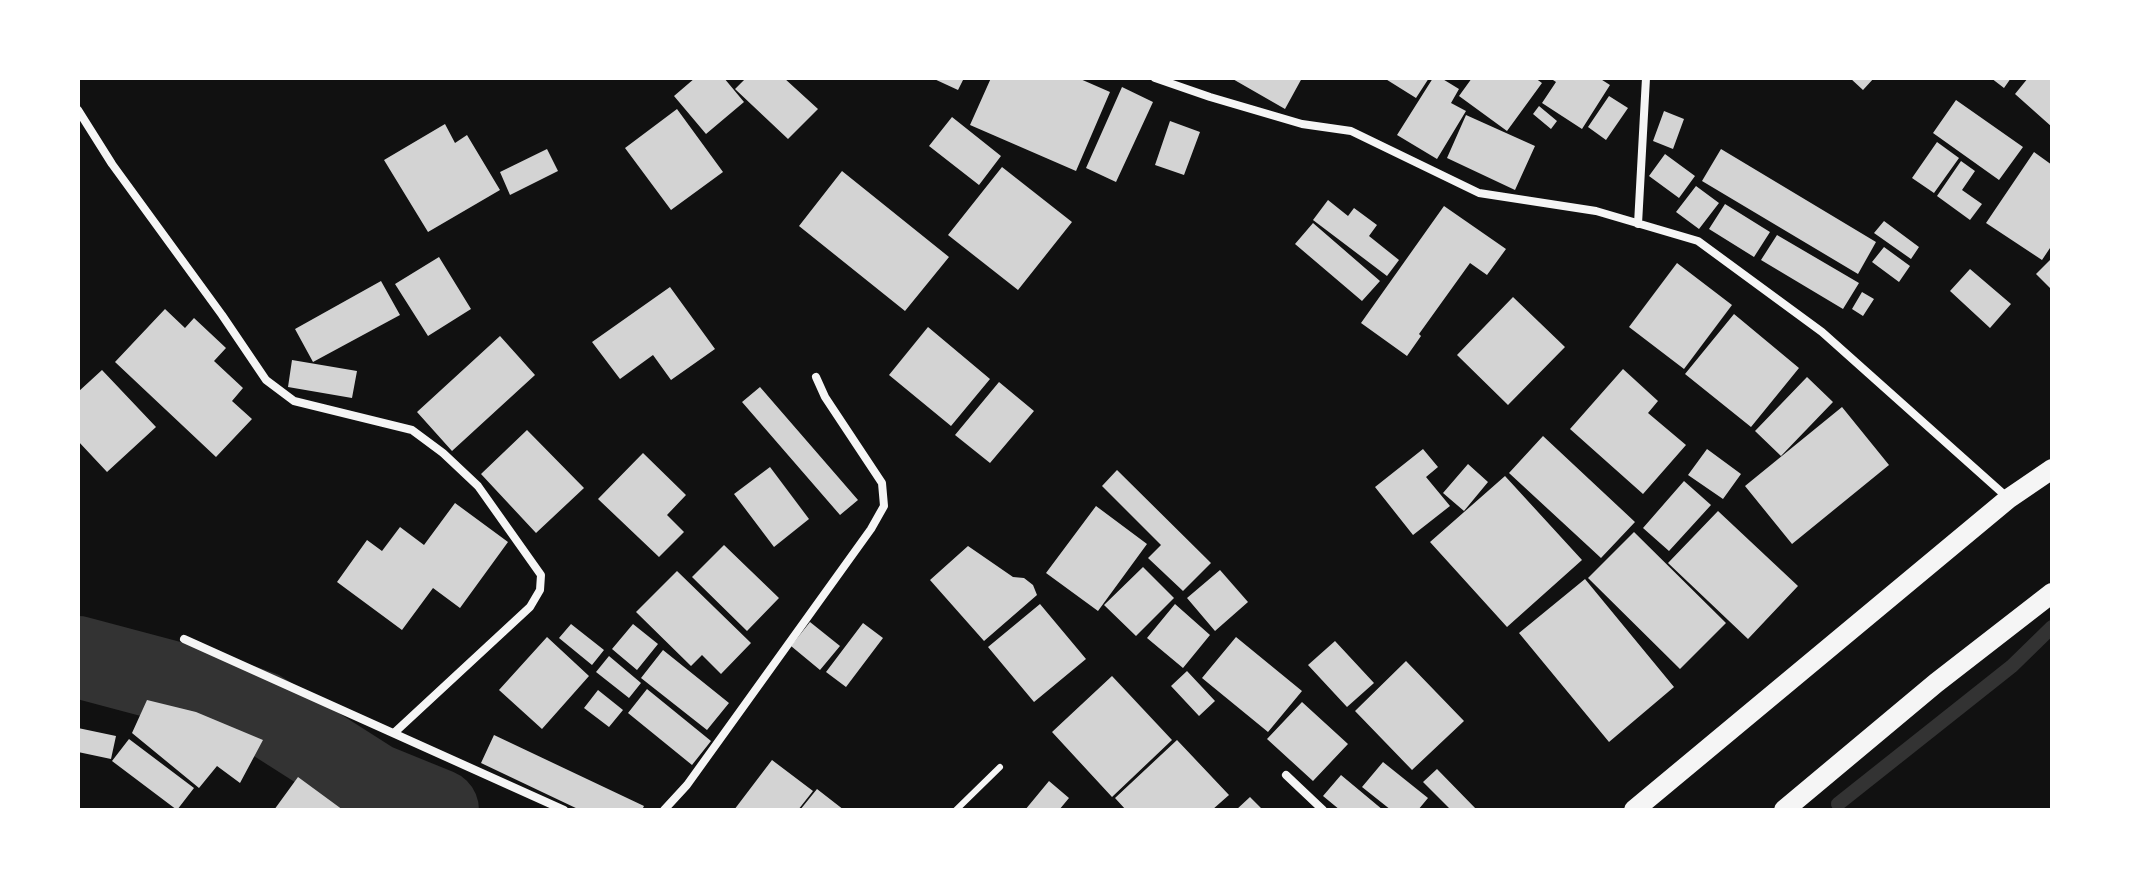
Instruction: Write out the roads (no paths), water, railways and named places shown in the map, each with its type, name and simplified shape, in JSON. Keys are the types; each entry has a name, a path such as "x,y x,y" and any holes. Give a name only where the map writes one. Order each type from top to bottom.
{"main road":[{"path":"1634,810 2008,499 2052,469"},
{"path":"1793,807 1936,683 2052,593"}],"street":[{"path":"1155,78 1302,124 1351,131 1479,193 1596,211 1698,241 1822,332 2008,499"},
{"path":"1638,224 1646,78"},
{"path":"78,110 112,164 266,380 294,401 412,430 443,453 478,486 541,575 540,590 530,607 394,733"},
{"path":"664,810 705,759 871,529 884,506 882,483 825,397 816,377"},
{"path":"184,639 564,810"},
{"path":"1286,775 1323,810"}],"lane":[{"path":"956,810 1000,767"}],"waterway":[{"path":"1838,804 2012,666 2052,627"},
{"path":"78,657 187,686 261,712 374,784 438,810"}]}
